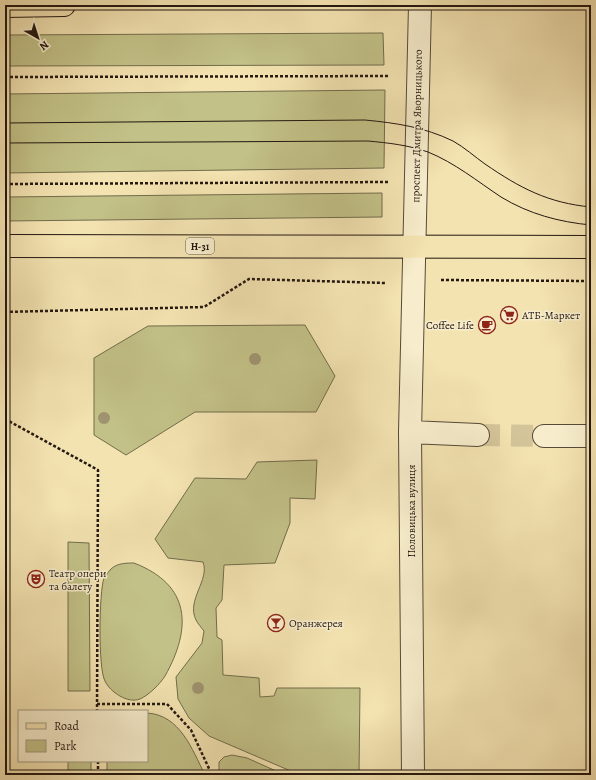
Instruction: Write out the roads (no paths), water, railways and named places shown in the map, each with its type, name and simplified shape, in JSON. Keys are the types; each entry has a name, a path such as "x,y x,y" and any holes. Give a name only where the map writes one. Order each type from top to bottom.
{"main road":[{"path":"5,6 64,5"},
{"name":"Н-31","path":"5,246 591,247"}],"street":[{"name":"проспект Дмитра Яворницького","path":"405,247 420,5"},
{"name":"Половицька вулиця","path":"405,247 414,280 410,432 413,775"},
{"path":"410,432 478,435"},
{"path":"544,436 591,436"}],"tunnel":[{"path":"478,435 544,436"}],"tram line":[{"path":"5,123 365,120 410,126 431,132 453,141 498,173 535,193 561,202 591,207"},
{"path":"5,143 368,141 406,146 438,156 501,197 533,213 567,222 591,225"}],"place":[{"name":"АТБ-Маркет","path":"509,315"},
{"name":"Coffee Life","path":"487,325"},
{"name":"Театр опери та балету","path":"36,579"},
{"name":"Оранжерея","path":"276,623"}]}
